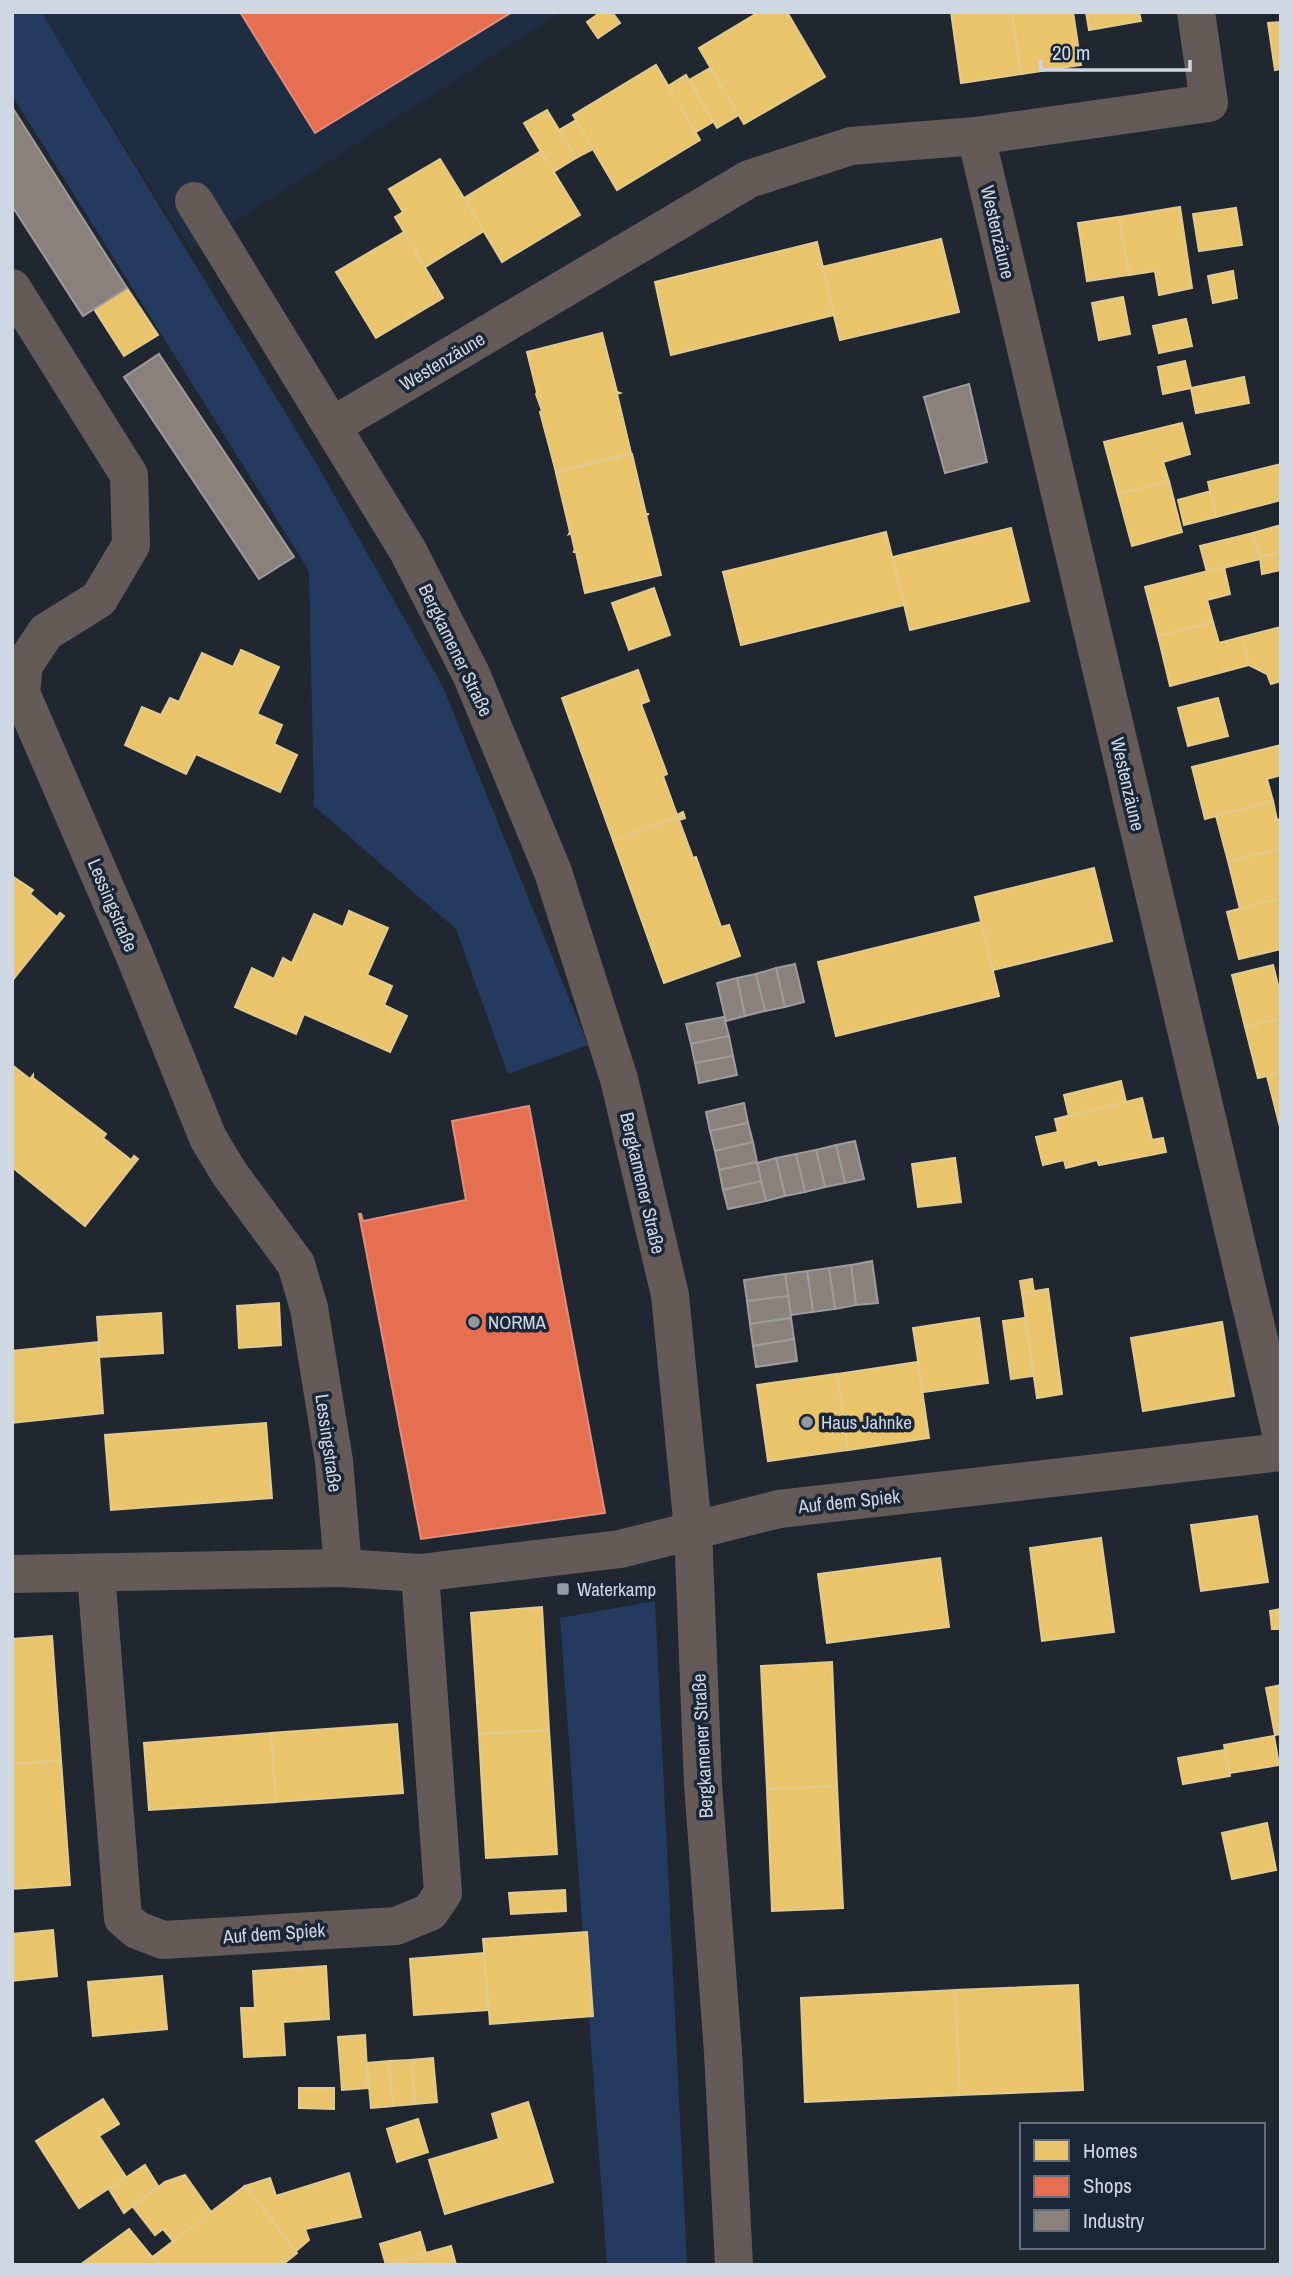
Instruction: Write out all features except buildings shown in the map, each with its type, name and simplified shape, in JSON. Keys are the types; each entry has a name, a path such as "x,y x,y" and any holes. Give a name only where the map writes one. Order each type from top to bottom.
{"street":[{"name":"Westenzäune","path":"332,426 749,179 851,146 976,136 1209,103 1196,12"},
{"name":"Westenzäune","path":"976,136 1281,1433"},
{"name":"Bergkamener Straße","path":"194,201 408,551 471,674 553,872 619,1079 670,1295 693,1529 703,1784 723,2052 734,2265"},
{"name":"Lessingstraße","path":"12,288 129,475 131,545 99,599 46,632 24,665 21,693 134,954 208,1138 229,1173 296,1264 309,1308 334,1461 343,1568"},
{"name":"Auf dem Spiek","path":"12,1574 343,1568 420,1573 620,1549 779,1509 1281,1452"},
{"name":"Auf dem Spiek","path":"96,1573 123,1918 137,1930 163,1940 396,1926 430,1912 443,1893 420,1573"}],"shaded area":[{"path":"12,12 41,12 316,463 443,687 588,1045 508,1074 456,929 314,806 309,571 12,95"},
{"path":"40,12 561,12 191,250"},
{"path":"655,1601 687,2265 607,2265 560,1618"}],"place":[{"name":"NORMA","path":"474,1322"},
{"name":"Haus Jahnke","path":"807,1422"},
{"name":"Waterkamp","path":"563,1589"}]}
